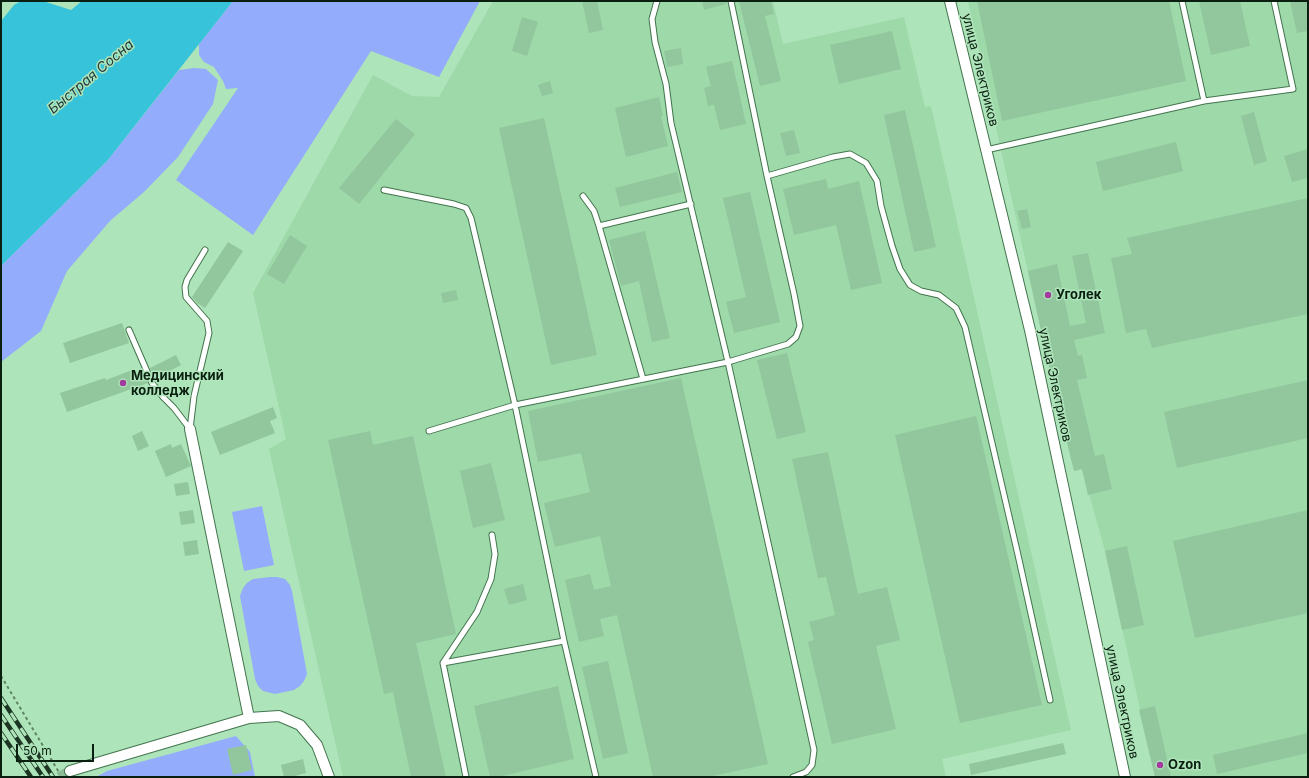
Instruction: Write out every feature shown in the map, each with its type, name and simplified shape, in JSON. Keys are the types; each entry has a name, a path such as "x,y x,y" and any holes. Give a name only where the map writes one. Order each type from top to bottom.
{"street":[{"name":"улица Электриков","path":"950,1 1030,330 1125,777"},
{"path":"190,429 249,718"},
{"path":"66,774 249,718 279,716 300,725 317,745 329,777"}],"lane":[{"path":"657,1 652,19 655,42 666,84 671,123 728,362 814,750 812,765 806,772 794,777"},
{"path":"429,431 515,405 728,362 788,344 796,337 800,326 767,176 732,1"},
{"path":"1182,1 1204,101"},
{"path":"986,150 1204,101 1293,89 1274,1"},
{"path":"767,176 833,156 850,154 866,163 877,181 881,206 892,246 910,285 921,291 939,295 956,308 965,327 1050,700"},
{"path":"384,190 454,204 466,208 471,218 515,405 564,641 596,777"},
{"path":"583,196 594,211 599,226 643,379"},
{"path":"599,226 691,204"},
{"path":"190,429 194,396 209,333 207,321 186,297 185,287 187,280 205,250"},
{"path":"129,330 152,383 190,429"},
{"path":"466,777 443,663 477,612 491,579 495,554 492,535"},
{"path":"443,663 564,641"}],"path":[{"path":"1,676 66,774"}],"shaded area":[{"path":"233,1 480,1 439,77 371,51 253,235 176,180 238,88 226,89 214,67 204,62 199,55 199,44"},
{"path":"493,1 773,1 783,44 904,17 925,107 931,106 1071,730 942,759 946,777 343,777 269,449 286,439 253,293 373,75 412,96 439,97"},
{"path":"968,1 1308,1 1308,777 1155,777 1105,551 1082,469 1074,471 1053,385"},
{"path":"194,68 206,69 218,80 213,104 178,157 145,191 110,221 67,271 41,331 1,362 1,266 107,161 179,70"},
{"path":"262,506 274,565 244,571 232,512"},
{"path":"270,577 285,579 290,585 307,674 300,686 294,690 275,694 263,691 258,686 255,679 240,596 243,588 253,579"},
{"path":"236,736 250,752 255,777 96,777 107,771"}],"water":[{"name":"Быстрая Сосна","path":"21,1 43,1 71,10 82,1 233,1 107,161 1,266 1,21 14,5"}],"building":[{"path":"582,1 597,1 603,30 589,33"},
{"path":"702,1 726,1 726,4 704,10"},
{"path":"739,1 771,1 774,14 765,16 781,81 760,86"},
{"path":"977,1 1169,1 1186,81 1002,121"},
{"path":"1199,1 1240,1 1250,46 1211,55"},
{"path":"1290,1 1308,1 1308,31 1297,33"},
{"path":"522,17 538,22 527,56 512,51"},
{"path":"892,31 901,69 839,84 830,45"},
{"path":"681,48 683,64 667,67 664,51"},
{"path":"732,61 746,124 720,130 714,105 708,106 704,88 711,86 706,67"},
{"path":"550,81 553,93 542,96 538,85"},
{"path":"659,97 663,116 661,116 668,146 626,157 615,108"},
{"path":"905,110 936,247 914,252 884,115"},
{"path":"1254,112 1267,161 1254,165 1241,116"},
{"path":"544,118 597,355 551,365 499,128"},
{"path":"396,119 415,134 359,204 339,188"},
{"path":"794,130 800,153 786,156 780,133"},
{"path":"1176,142 1183,171 1103,191 1096,162"},
{"path":"1308,149 1308,178 1292,182 1284,156"},
{"path":"677,172 682,192 620,207 615,188"},
{"path":"826,179 828,189 859,181 882,283 851,290 836,225 794,235 783,189"},
{"path":"750,192 780,322 734,333 726,302 746,297 723,198"},
{"path":"1308,198 1308,314 1152,348 1146,329 1126,333 1111,258 1132,254 1127,238"},
{"path":"1027,209 1031,227 1022,229 1017,211"},
{"path":"645,231 670,338 652,342 639,281 621,286 609,240"},
{"path":"290,235 307,246 284,284 267,274"},
{"path":"228,242 243,251 205,308 197,303 192,297"},
{"path":"1088,253 1105,333 1074,340 1078,356 1082,355 1087,378 1077,380 1095,456 1104,454 1112,489 1088,495 1082,469 1074,471 1053,386 1028,271 1057,264 1070,326 1086,323 1072,256"},
{"path":"456,290 458,300 443,303 441,293"},
{"path":"122,323 129,343 70,363 63,343"},
{"path":"787,353 806,432 777,439 757,360"},
{"path":"176,355 181,365 155,379 150,368"},
{"path":"135,369 137,374 143,372 148,383 67,412 60,393 105,378 106,380"},
{"path":"681,378 768,764 708,777 653,777 617,615 600,619 604,636 579,642 565,580 590,574 594,590 611,586 600,536 555,547 544,503 590,492 581,453 538,462 528,411"},
{"path":"1308,380 1308,438 1177,468 1164,412"},
{"path":"273,407 277,418 270,421 275,433 220,455 211,432"},
{"path":"976,416 1042,705 960,723 895,435"},
{"path":"142,431 149,446 138,451 132,436"},
{"path":"370,431 373,445 413,436 456,634 416,643 446,777 411,777 393,692 384,694 328,440"},
{"path":"171,444 172,448 181,444 191,466 166,477 155,451"},
{"path":"828,452 858,594 887,587 900,640 876,646 896,729 832,744 808,642 814,640 809,622 835,615 826,577 818,578 792,459"},
{"path":"491,463 505,520 473,528 460,471"},
{"path":"188,482 190,494 176,496 174,484"},
{"path":"193,510 195,523 181,525 179,512"},
{"path":"1308,510 1308,613 1195,638 1173,541"},
{"path":"197,540 199,554 185,556 183,542"},
{"path":"1127,546 1144,625 1122,630 1105,551"},
{"path":"523,584 527,600 509,605 504,589"},
{"path":"608,661 628,753 603,759 582,667"},
{"path":"558,686 574,759 498,777 490,777 474,706"},
{"path":"1155,706 1171,777 1155,777 1139,710"},
{"path":"1308,733 1308,753 1217,774 1213,755"},
{"path":"1063,743 1066,754 971,775 969,764"},
{"path":"246,745 252,770 233,775 227,749"},
{"path":"303,759 306,773 291,777 284,777 281,765"}],"tunnel":[{"path":"59,777 70,771"}],"railway":[{"path":"1,698 53,777"},
{"path":"1,715 43,777"},
{"path":"1,733 31,777"}],"place":[{"name":"Уголек","path":"1048,295"},
{"name":"Медицинский колледж","path":"123,383"},
{"name":"Ozon","path":"1160,765"}]}
